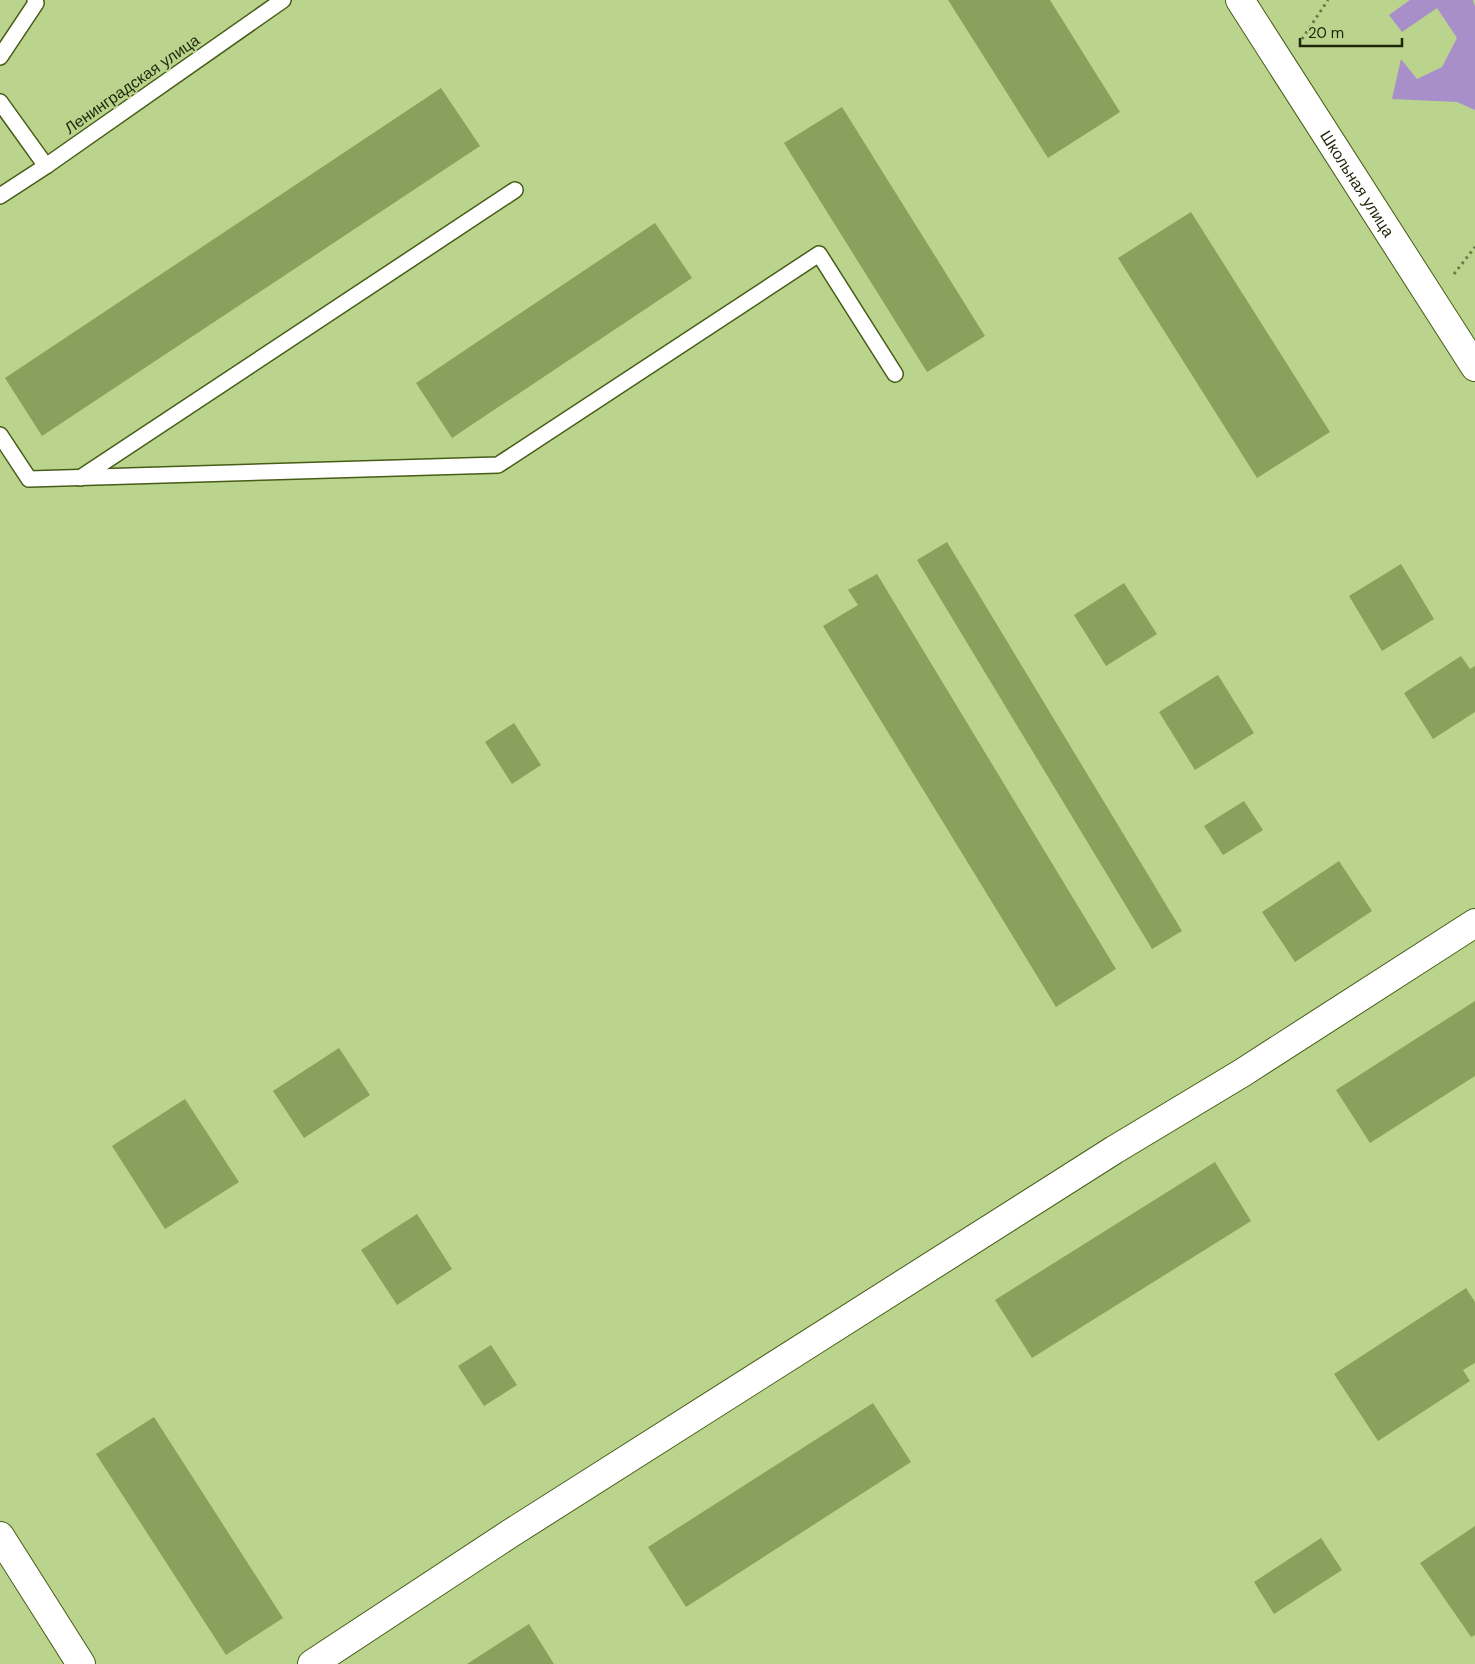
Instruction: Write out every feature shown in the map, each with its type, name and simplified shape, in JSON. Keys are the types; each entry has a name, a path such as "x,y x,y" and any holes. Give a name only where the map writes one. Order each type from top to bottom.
{"street":[{"name":"Школьная улица","path":"1240,0 1475,366"},
{"path":"312,1664 511,1533 1114,1150 1242,1073 1475,923"},
{"path":"0,1536 81,1664"}],"lane":[{"path":"0,57 36,3 35,0"},
{"name":"Ленинградская улица","path":"0,196 46,166 283,0"},
{"path":"0,102 46,166"},
{"path":"80,478 515,190"},
{"path":"0,435 29,479 498,466 819,254 895,374"}],"path":[{"path":"1283,67 1328,0"}],"shaded area":[{"path":"1410,0 1473,0 1475,7 1475,110 1457,102 1392,99 1401,59 1417,79 1442,67 1457,38 1437,8 1402,32 1389,15"}],"building":[{"path":"948,0 1050,0 1120,112 1048,158"},
{"path":"441,88 480,146 42,436 5,378"},
{"path":"842,107 985,336 927,372 784,143"},
{"path":"1191,212 1330,432 1257,478 1118,258"},
{"path":"655,223 692,278 452,438 416,383"},
{"path":"947,542 1182,931 1152,949 917,560"},
{"path":"1401,564 1434,619 1382,651 1349,596"},
{"path":"877,574 1116,969 1056,1007 823,626 858,605 848,590"},
{"path":"1124,583 1157,634 1106,666 1074,615"},
{"path":"1461,656 1470,669 1475,666 1475,712 1433,739 1404,693"},
{"path":"1218,675 1254,733 1195,770 1159,712"},
{"path":"514,723 541,765 512,784 485,742"},
{"path":"1244,801 1263,830 1223,855 1204,826"},
{"path":"1339,861 1372,911 1295,962 1262,912"},
{"path":"1475,1001 1475,1076 1370,1143 1336,1090"},
{"path":"339,1048 370,1095 304,1138 273,1091"},
{"path":"185,1099 239,1182 165,1229 112,1146"},
{"path":"1215,1162 1251,1221 1032,1358 995,1300"},
{"path":"417,1214 452,1269 397,1305 361,1250"},
{"path":"1466,1288 1475,1302 1475,1363 1463,1370 1470,1381 1378,1441 1334,1374"},
{"path":"491,1345 517,1385 484,1406 458,1366"},
{"path":"873,1403 911,1462 686,1607 648,1547"},
{"path":"154,1417 283,1618 226,1655 96,1454"},
{"path":"1475,1526 1475,1635 1471,1637 1420,1563"},
{"path":"1321,1538 1342,1570 1274,1614 1254,1582"},
{"path":"529,1624 554,1664 467,1664"}]}
